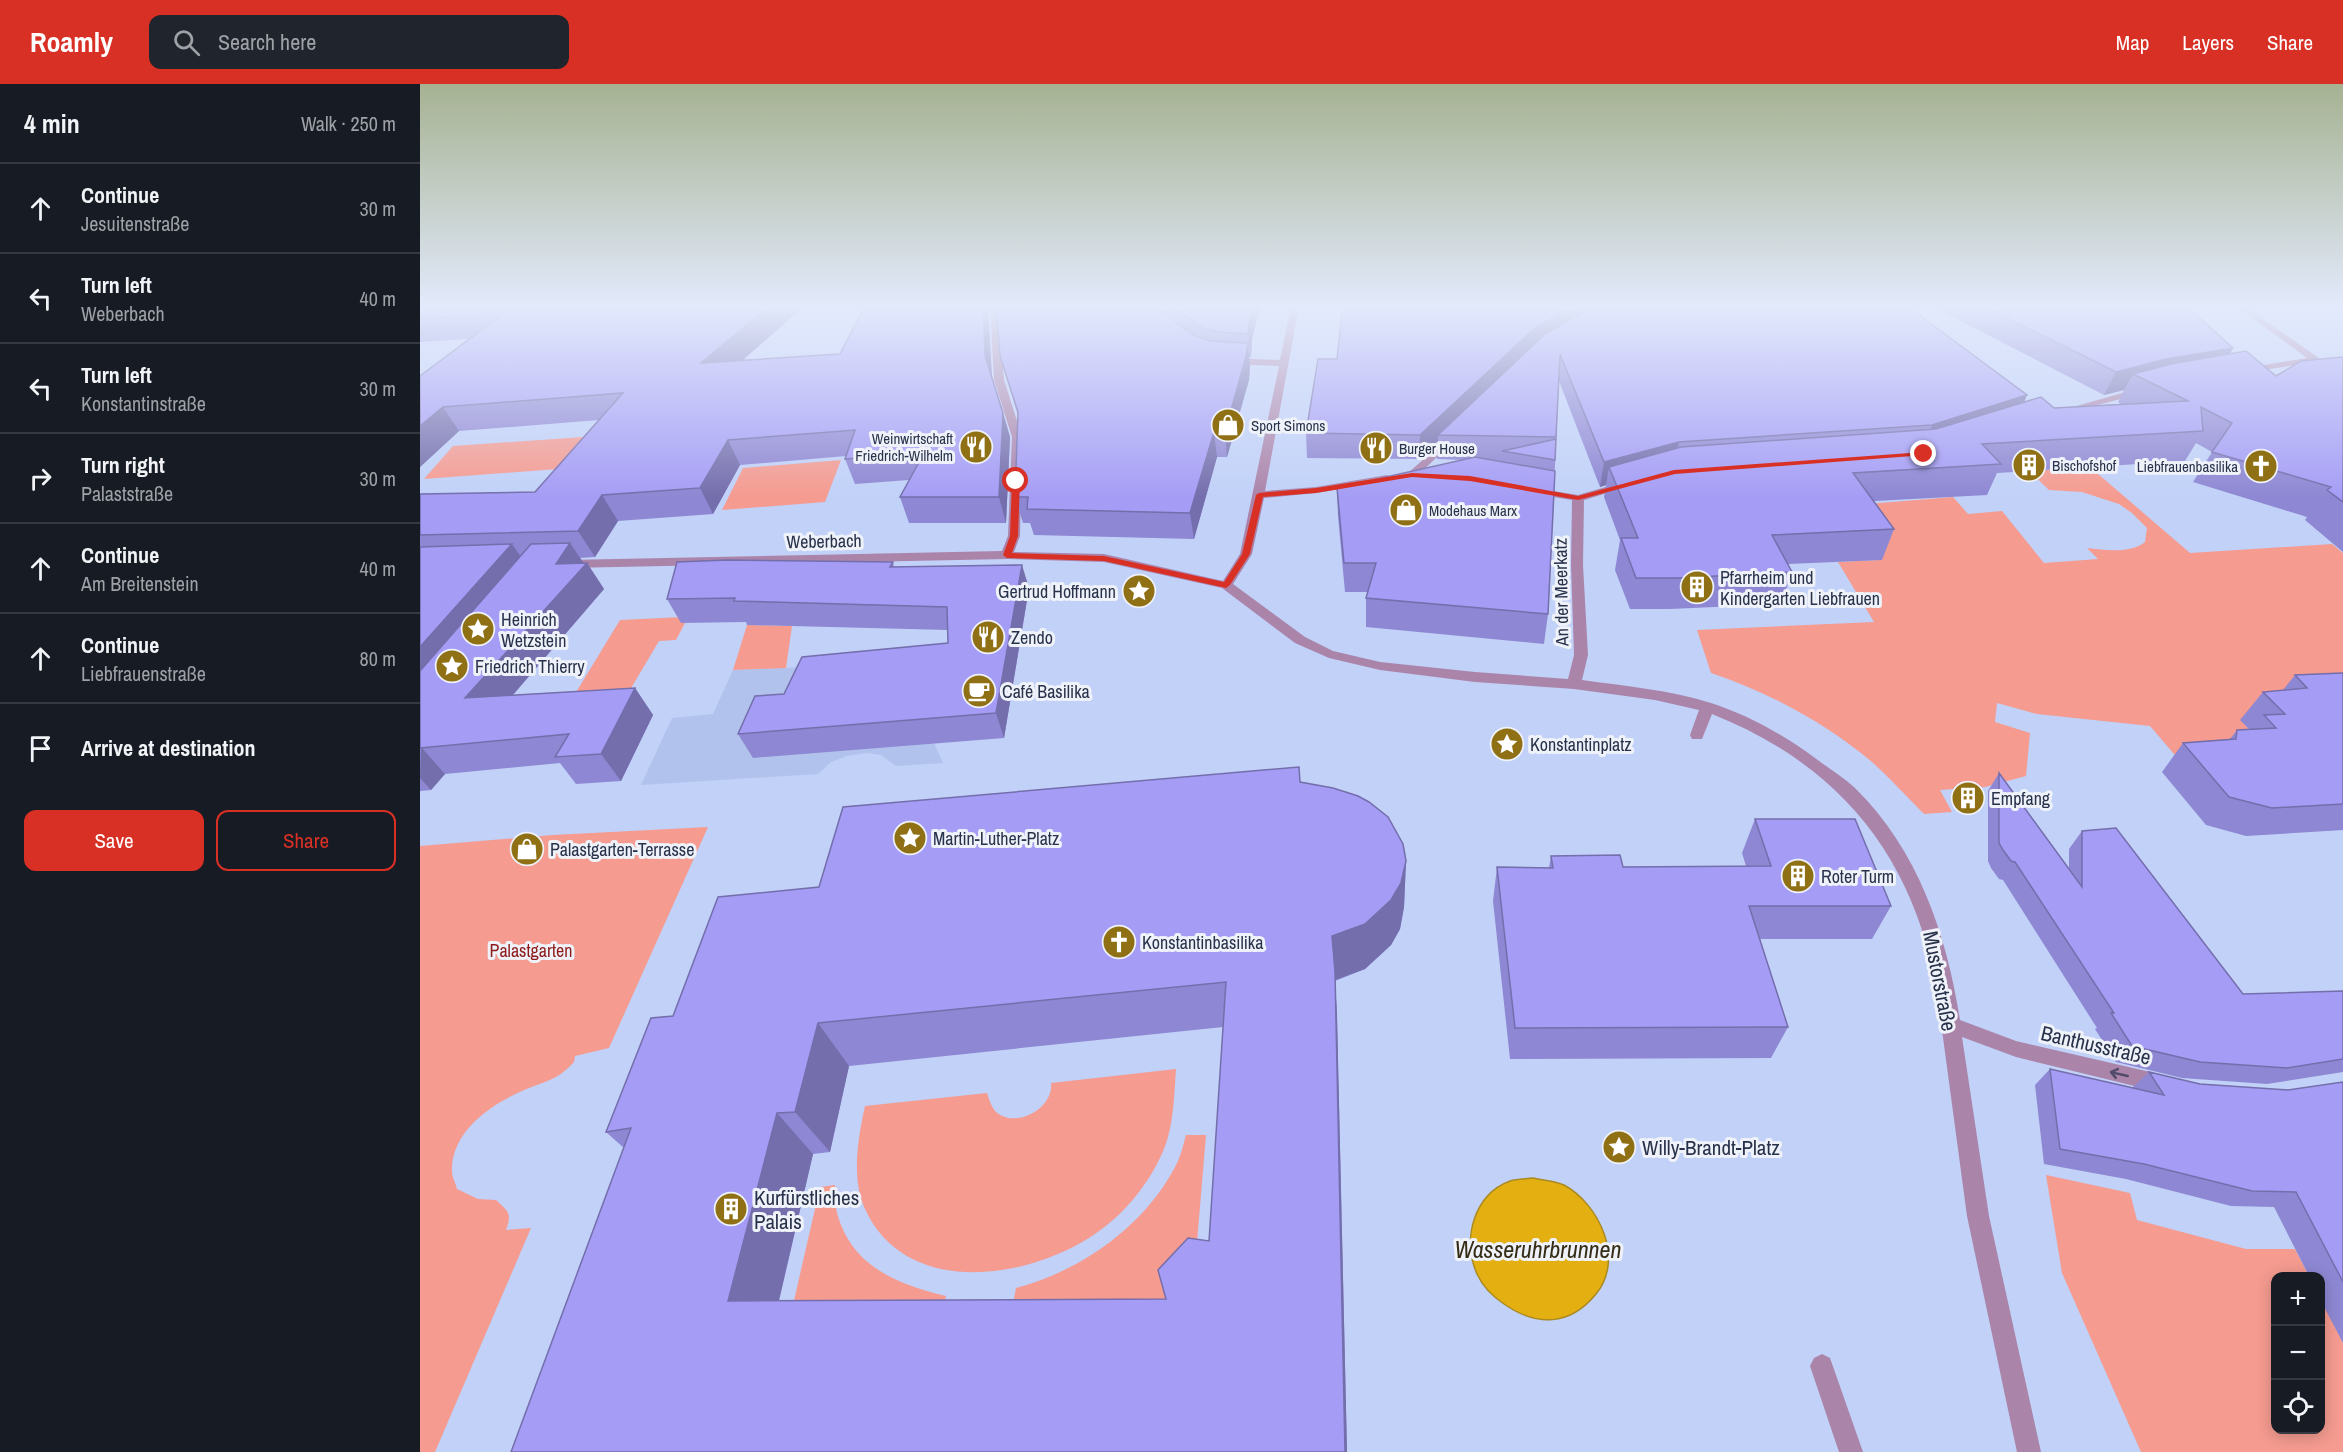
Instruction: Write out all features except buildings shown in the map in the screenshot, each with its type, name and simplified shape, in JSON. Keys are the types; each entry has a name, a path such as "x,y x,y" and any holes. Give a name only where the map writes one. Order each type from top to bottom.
{"street":[{"path":"998,370 1017,437 1014,536 1007,555"},
{"path":"1283,370 1246,554 1226,585 1300,640 1329,654 1402,669 1574,684"},
{"path":"2233,373 2253,370"},
{"path":"2056,414 2154,387"},
{"path":"1412,475 1461,428"},
{"path":"1259,495 1316,490 1412,475 1434,476"},
{"path":"1524,489 1578,498 1640,481"},
{"name":"An der Meerkatz","path":"1574,684 1581,655 1577,565 1578,498"},
{"name":"Weberbach","path":"556,564 1007,555 1104,558 1226,585"},
{"name":"Mustorstraße","path":"1574,684 1655,695 1707,707 1745,722 1795,751 1849,792 1886,837 1914,885 1934,937 1945,982 1949,1024 1978,1216 2029,1452"},
{"path":"1697,735 1707,707"},
{"name":"Banthusstraße","path":"1949,1024 2016,1049 2182,1089"},
{"path":"1822,1366 1851,1452"}],"shaded area":[{"path":"963,661 934,743 943,763 896,766 881,755 867,753 847,756 831,762 818,774 641,785 672,718 713,714 733,670"}],"green space":[{"path":"597,436 571,468 424,479 453,446"},
{"path":"841,460 825,502 722,510 743,468"},
{"path":"2090,467 2190,553 2332,544 2343,553 2343,700 2241,720 2261,743 2180,761 2150,726 2037,714 1997,703 1995,722 2030,733 2026,776 1985,787 1940,790 1952,812 1924,814 1872,762 1835,734 1775,699 1711,673 1697,630 1874,622 1838,562 1881,560 1844,506 1953,497 1968,514 2002,511 2044,563 2098,559 2087,548 2125,550 2145,542 2147,528 2119,504 2082,492 2049,490 2029,471"},
{"path":"683,617 681,623 685,623 676,640 659,641 614,717 575,694 620,620"},
{"path":"747,625 792,626 786,668 733,670"},
{"name":"Palastgarten","path":"708,827 609,1048 575,1056 574,1062 556,1077 497,1104 465,1132 458,1144 453,1157 452,1171 457,1189 478,1199 496,1200 509,1216 506,1230 531,1228 435,1452 420,1452 420,846 553,835"},
{"path":"1176,1069 1170,1130 1164,1149 1147,1181 1124,1209 1107,1225 1080,1243 1048,1258 1013,1268 978,1272 943,1269 912,1259 885,1239 865,1209 858,1184 857,1158 865,1106 987,1093 995,1111 1012,1118 1022,1117 1040,1108 1046,1101 1051,1083"},
{"path":"1186,1135 1206,1135 1195,1266 1164,1302 1012,1309 1016,1288 1063,1271 1086,1258 1127,1228 1145,1210 1161,1190 1176,1165"},
{"path":"2046,1175 2130,1193 2137,1220 2246,1249 2295,1249 2307,1272 2271,1272 2271,1434 2325,1434 2325,1307 2343,1343 2343,1452 2141,1452 2062,1273"},
{"path":"835,1185 837,1213 853,1247 865,1260 894,1279 946,1296 942,1316 790,1318 820,1187"}],"water":[{"name":"Wasseruhrbrunnen","path":"1533,1178 1564,1185 1577,1194 1597,1219 1608,1249 1608,1265 1604,1280 1596,1294 1586,1305 1575,1312 1553,1320 1529,1317 1504,1304 1492,1294 1477,1274 1471,1247 1474,1220 1487,1197 1510,1181"}],"place":[{"name":"Sport Simons","path":"1228,425"},
{"name":"Weinwirtschaft Friedrich-Wilhelm","path":"976,447"},
{"name":"Burger House","path":"1376,448"},
{"name":"Bischofshof","path":"2029,465"},
{"name":"Liebfrauenbasilika","path":"2261,466"},
{"name":"Modehaus Marx","path":"1406,510"},
{"name":"Pfarrheim und Kindergarten Liebfrauen","path":"1697,587"},
{"name":"Gertrud Hoffmann","path":"1139,591"},
{"name":"Heinrich Wetzstein","path":"478,629"},
{"name":"Zendo","path":"988,637"},
{"name":"Friedrich Thierry","path":"452,666"},
{"name":"Café Basilika","path":"979,691"},
{"name":"Konstantinplatz","path":"1507,744"},
{"name":"Empfang","path":"1968,798"},
{"name":"Martin-Luther-Platz","path":"910,838"},
{"name":"Palastgarten-Terrasse","path":"527,849"},
{"name":"Roter Turm","path":"1798,876"},
{"name":"Konstantinbasilika","path":"1119,942"},
{"name":"Willy-Brandt-Platz","path":"1619,1147"},
{"name":"Kurfürstliches Palais","path":"731,1209"}],"route":[{"path":"1016,481 1014,536 1007,555 1104,558 1226,585 1246,554 1259,495 1316,490 1412,475 1470,479 1578,498 1674,472 1924,454"}]}
